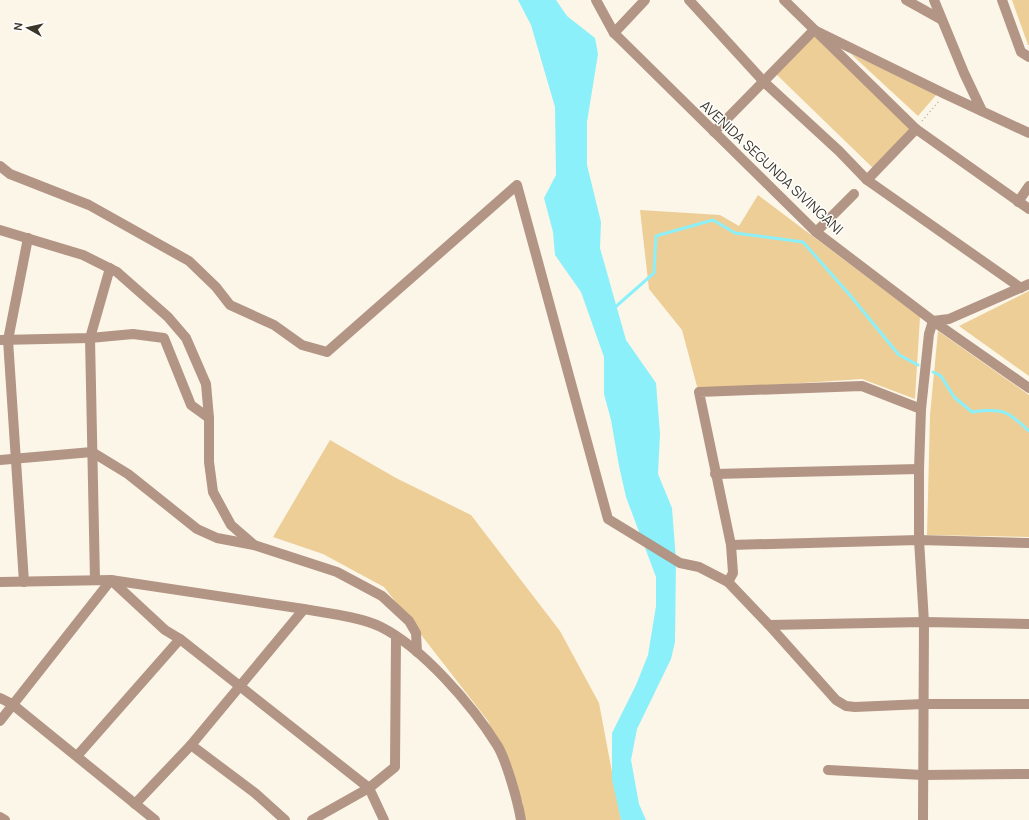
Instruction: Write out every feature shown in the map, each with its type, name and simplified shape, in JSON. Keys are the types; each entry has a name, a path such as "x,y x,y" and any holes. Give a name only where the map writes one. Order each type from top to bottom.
{"street":[{"name":"AVENIDA SEGUNDA SIVINGANI","path":"596,0 614,33 816,232 933,321 1029,388"},
{"path":"614,33 645,0"},
{"path":"689,0 764,82 839,151 867,180 1025,286"},
{"path":"784,0 916,129 1029,209"},
{"path":"906,0 942,20"},
{"path":"934,0 982,112"},
{"path":"1002,0 1021,52 1029,57"},
{"path":"714,132 814,30"},
{"path":"814,30 982,112 1029,133"},
{"path":"867,180 916,129"},
{"path":"0,166 10,174 89,205 189,261 216,287 230,305 274,325 302,345 327,352 517,184 608,519 680,563 699,567 728,582 769,625 836,700 846,706 1029,704"},
{"path":"1018,202 1029,186"},
{"path":"816,232 854,194"},
{"path":"0,230 83,255 117,272 168,317 186,338 206,384 209,418 208,462 214,492 230,525 254,545"},
{"path":"24,582 16,459 4,340 28,238"},
{"path":"95,580 90,338 110,268"},
{"path":"923,820 924,622 919,540 919,469 921,410 929,334 933,321 949,319 1025,286"},
{"path":"4,340 90,338 133,334 164,338 191,405 209,418"},
{"path":"728,582 733,574 731,545 698,392 862,386 921,410"},
{"path":"0,460 92,452 128,474 197,529 217,538 254,545 337,572 382,596 409,621 416,634 416,652"},
{"path":"715,474 919,469"},
{"path":"731,545 919,540 1029,543"},
{"path":"111,580 165,630 180,639 241,686 369,788 384,820"},
{"path":"0,721 111,580"},
{"path":"0,582 111,580 334,614 380,627 432,664 450,684 498,746 512,787 521,820"},
{"path":"135,804 191,745 304,609"},
{"path":"769,625 924,622 1029,624"},
{"path":"312,820 369,788 395,767 396,638"},
{"path":"77,756 180,639"},
{"path":"0,698 12,704 155,820"},
{"path":"191,745 255,793 284,820"},
{"path":"828,770 923,775 1029,774"},
{"path":"0,817 5,820"}],"path":[{"path":"916,129 945,94"}],"shaded area":[{"path":"1012,0 1029,0 1029,45 1028,45"},
{"path":"814,34 912,128 874,169 776,74"},
{"path":"851,54 937,94 918,116"},
{"path":"758,195 920,317 915,399 862,379 698,390 682,330 649,289 640,210 720,215 739,226"},
{"path":"1029,291 1029,376 959,326"},
{"path":"938,331 1029,395 1029,537 927,535 930,415"},
{"path":"330,440 396,478 471,515 560,631 599,703 621,820 523,820 523,803 488,721 384,587 323,554 273,537"}],"water":[{"path":"518,0 556,0 567,16 595,38 598,54 587,122 587,165 601,222 600,248 626,340 656,383 660,434 658,474 672,508 676,560 675,642 671,659 637,729 631,760 639,804 646,820 621,820 612,780 612,733 636,685 648,655 656,606 656,577 626,497 611,420 604,394 604,357 581,292 555,255 553,232 544,198 556,175 555,107 531,25"}],"waterway":[{"path":"613,309 654,273 656,236 713,220 735,233 803,242 849,294 899,355 918,365"},
{"path":"933,372 941,376 954,397 972,412 990,410 1004,412 1029,431"}]}
